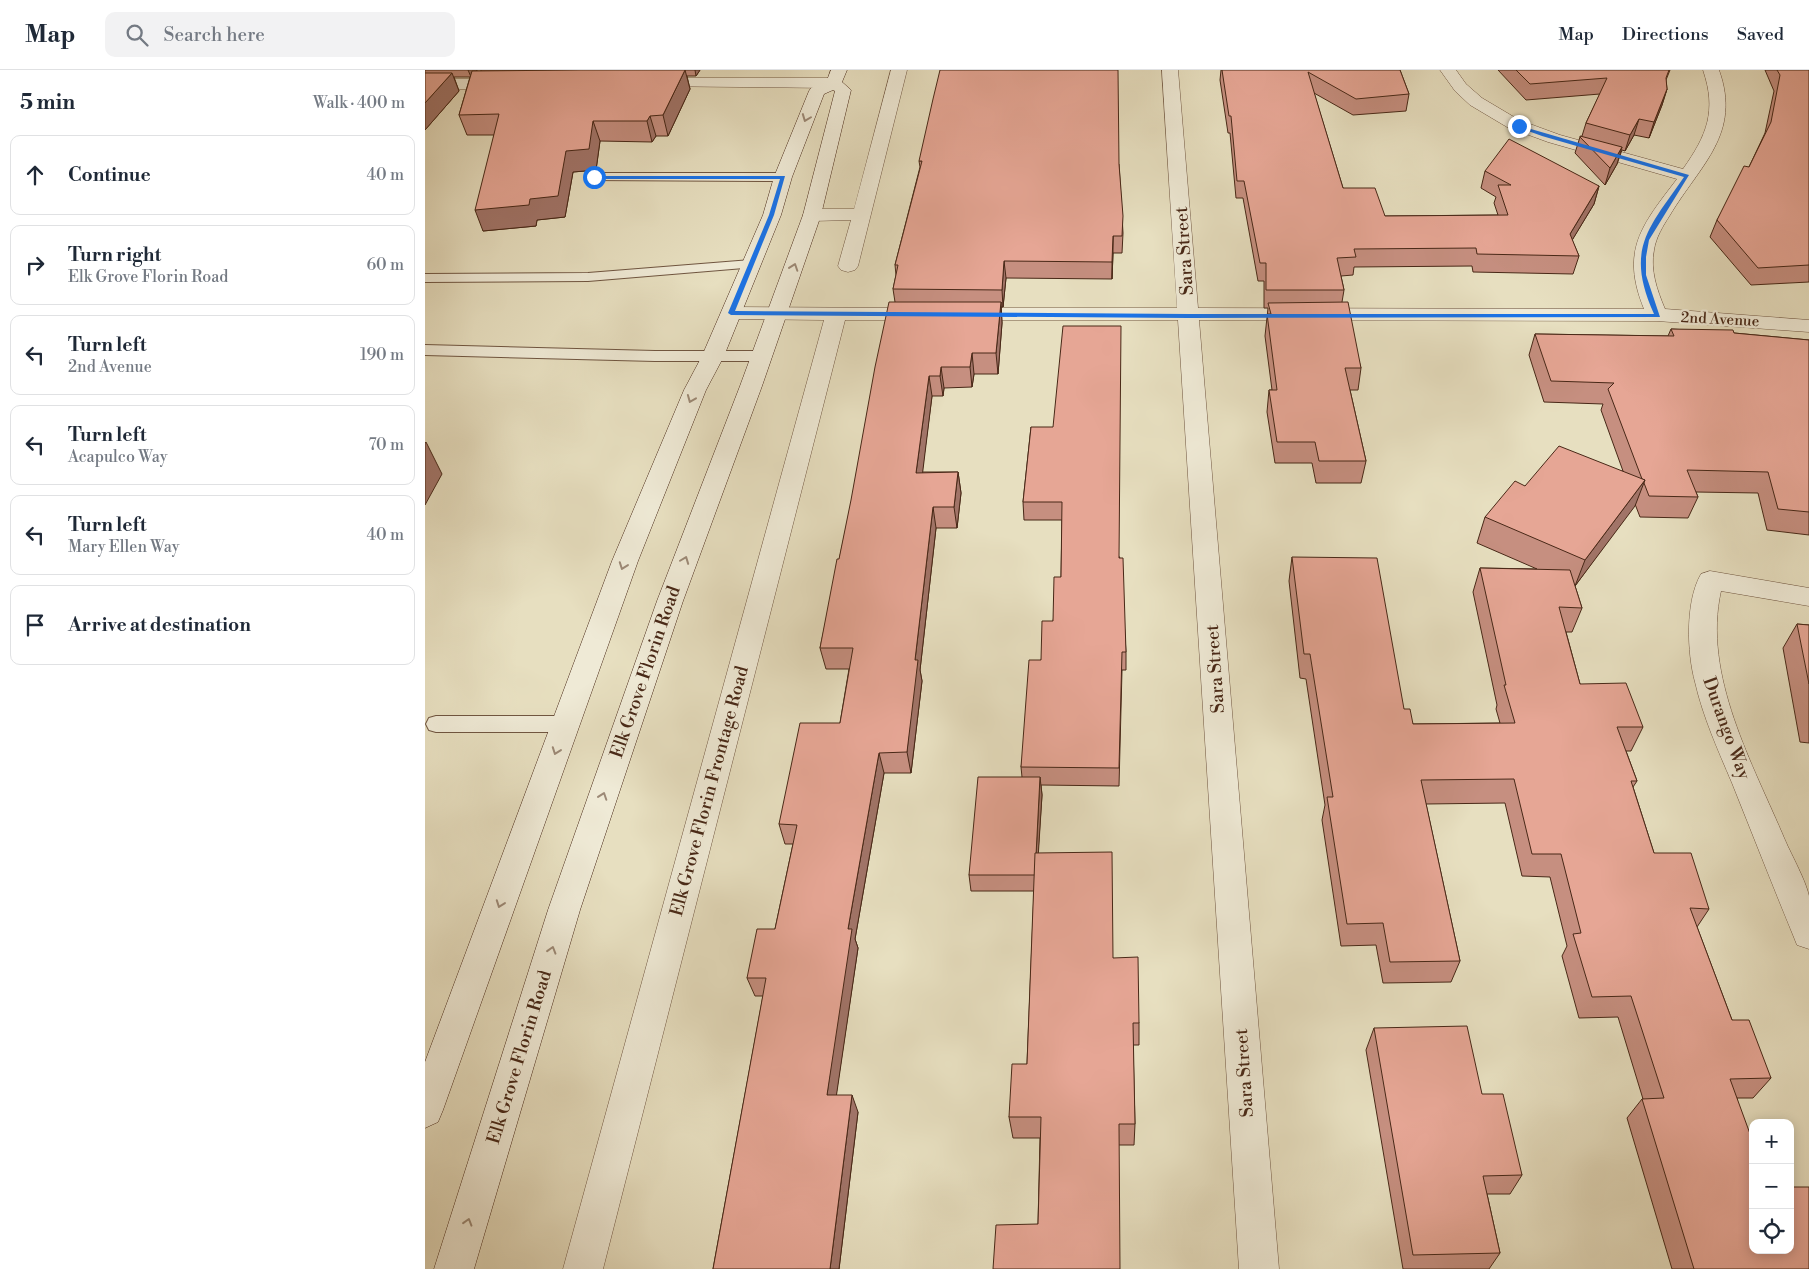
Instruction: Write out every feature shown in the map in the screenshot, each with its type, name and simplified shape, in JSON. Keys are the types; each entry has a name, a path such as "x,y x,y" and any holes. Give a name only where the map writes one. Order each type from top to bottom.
{"street":[{"path":"848,266 899,70"},
{"name":"Sara Street","path":"1170,70 1259,1269"},
{"path":"1447,70 1454,82 1479,105 1519,126 1687,176"},
{"path":"1657,315 1643,275 1643,257 1646,240 1714,134 1720,111 1719,89 1711,70"},
{"path":"633,83 836,77"},
{"path":"425,1110 625,561 695,390 713,356 772,215 783,177 817,91 836,77"},
{"name":"Elk Grove Florin Road","path":"453,1269 564,910 669,600 762,356 812,215 843,90 836,77"},
{"path":"425,84 524,84"},
{"path":"812,215 860,214"},
{"name":"2nd Avenue","path":"731,313 1189,316 1657,315 1809,326"},
{"name":"Elk Grove Florin Frontage Road","path":"583,1269 822,360 836,314"},
{"name":"Durango Way","path":"1809,597 1710,580 1703,611 1703,644 1708,681 1722,723 1809,935"}],"lane":[{"path":"594,177 783,177"},
{"path":"425,278 588,277 751,264"},
{"path":"425,350 762,356"},
{"path":"436,724 566,724"}],"building":[{"path":"685,70 663,115 650,116 647,121 593,121 589,149 566,151 558,196 530,199 529,205 475,210 499,114 459,115 472,71"},
{"path":"940,70 1118,70 1119,164 1123,216 1122,236 1113,236 1112,262 1004,261 1002,290 893,289 898,265 895,265 922,161 919,161"},
{"path":"1222,70 1400,70 1409,94 1356,99 1308,72 1343,188 1375,188 1385,216 1508,215 1498,185 1511,185 1485,171 1509,139 1599,186 1570,234 1579,256 1477,254 1476,248 1354,249 1356,257 1337,258 1344,290 1266,290 1266,263 1260,263 1244,181 1237,181 1231,116 1229,116"},
{"path":"1516,70 1669,70 1666,78 1667,89 1654,122 1639,119 1630,135 1586,123 1607,78 1530,84"},
{"path":"1777,70 1809,70 1809,265 1758,268 1717,220 1744,166 1749,167 1771,122 1780,75"},
{"path":"425,73 452,73 425,103"},
{"path":"1580,137 1622,147 1610,168"},
{"path":"889,302 1001,302 996,353 972,353 970,367 941,367 940,376 929,376 916,473 958,472 954,507 933,507 915,660 918,660 907,752 879,753 848,929 852,929 827,1095 852,1095 830,1269 713,1269 766,978 747,978 757,929 775,929 797,825 779,824 800,723 840,723 853,648 820,648"},
{"path":"1348,302 1361,368 1345,368 1366,461 1319,461 1315,442 1277,442 1269,390 1277,390 1267,314 1271,314 1268,303"},
{"path":"1063,326 1121,326 1119,558 1123,558 1126,652 1122,652 1119,768 1021,767 1029,660 1041,660 1042,621 1053,621 1054,577 1061,577 1062,502 1023,502 1031,427 1053,427"},
{"path":"1671,329 1733,330 1734,333 1809,340 1809,512 1778,509 1768,472 1687,470 1698,497 1649,496 1644,483 1645,480 1642,479 1608,389 1614,383 1551,381 1535,334 1674,336"},
{"path":"1559,446 1645,480 1585,560 1485,517 1515,481 1525,486"},
{"path":"1292,557 1377,558 1404,709 1410,709 1413,724 1515,723 1504,685 1506,685 1480,568 1570,570 1582,608 1559,607 1580,684 1626,683 1643,727 1617,727 1637,781 1631,781 1654,853 1691,853 1709,909 1690,908 1732,1020 1749,1020 1771,1078 1730,1079 1749,1131 1749,1254 1794,1254 1794,1187 1809,1187 1809,1269 1694,1269 1642,1099 1664,1098 1631,996 1592,997 1573,934 1581,933 1561,854 1532,854 1514,779 1421,780 1460,961 1390,962 1383,923 1347,924 1327,797 1333,797 1310,654 1304,654"},
{"path":"1797,624 1809,625 1809,684"},
{"path":"978,777 1040,777 1035,875 969,875"},
{"path":"1112,852 1113,958 1138,957 1139,1023 1133,1023 1135,1124 1119,1124 1120,1269 993,1269 996,1225 1038,1224 1041,1117 1009,1117 1012,1064 1027,1064 1035,853"},
{"path":"1467,1026 1482,1094 1503,1094 1522,1175 1483,1176 1500,1253 1413,1255 1374,1028"}],"route":[{"path":"594,177 783,177 772,215 731,313 1189,316 1657,315 1643,275 1643,257 1646,240 1687,176 1519,126"}]}
